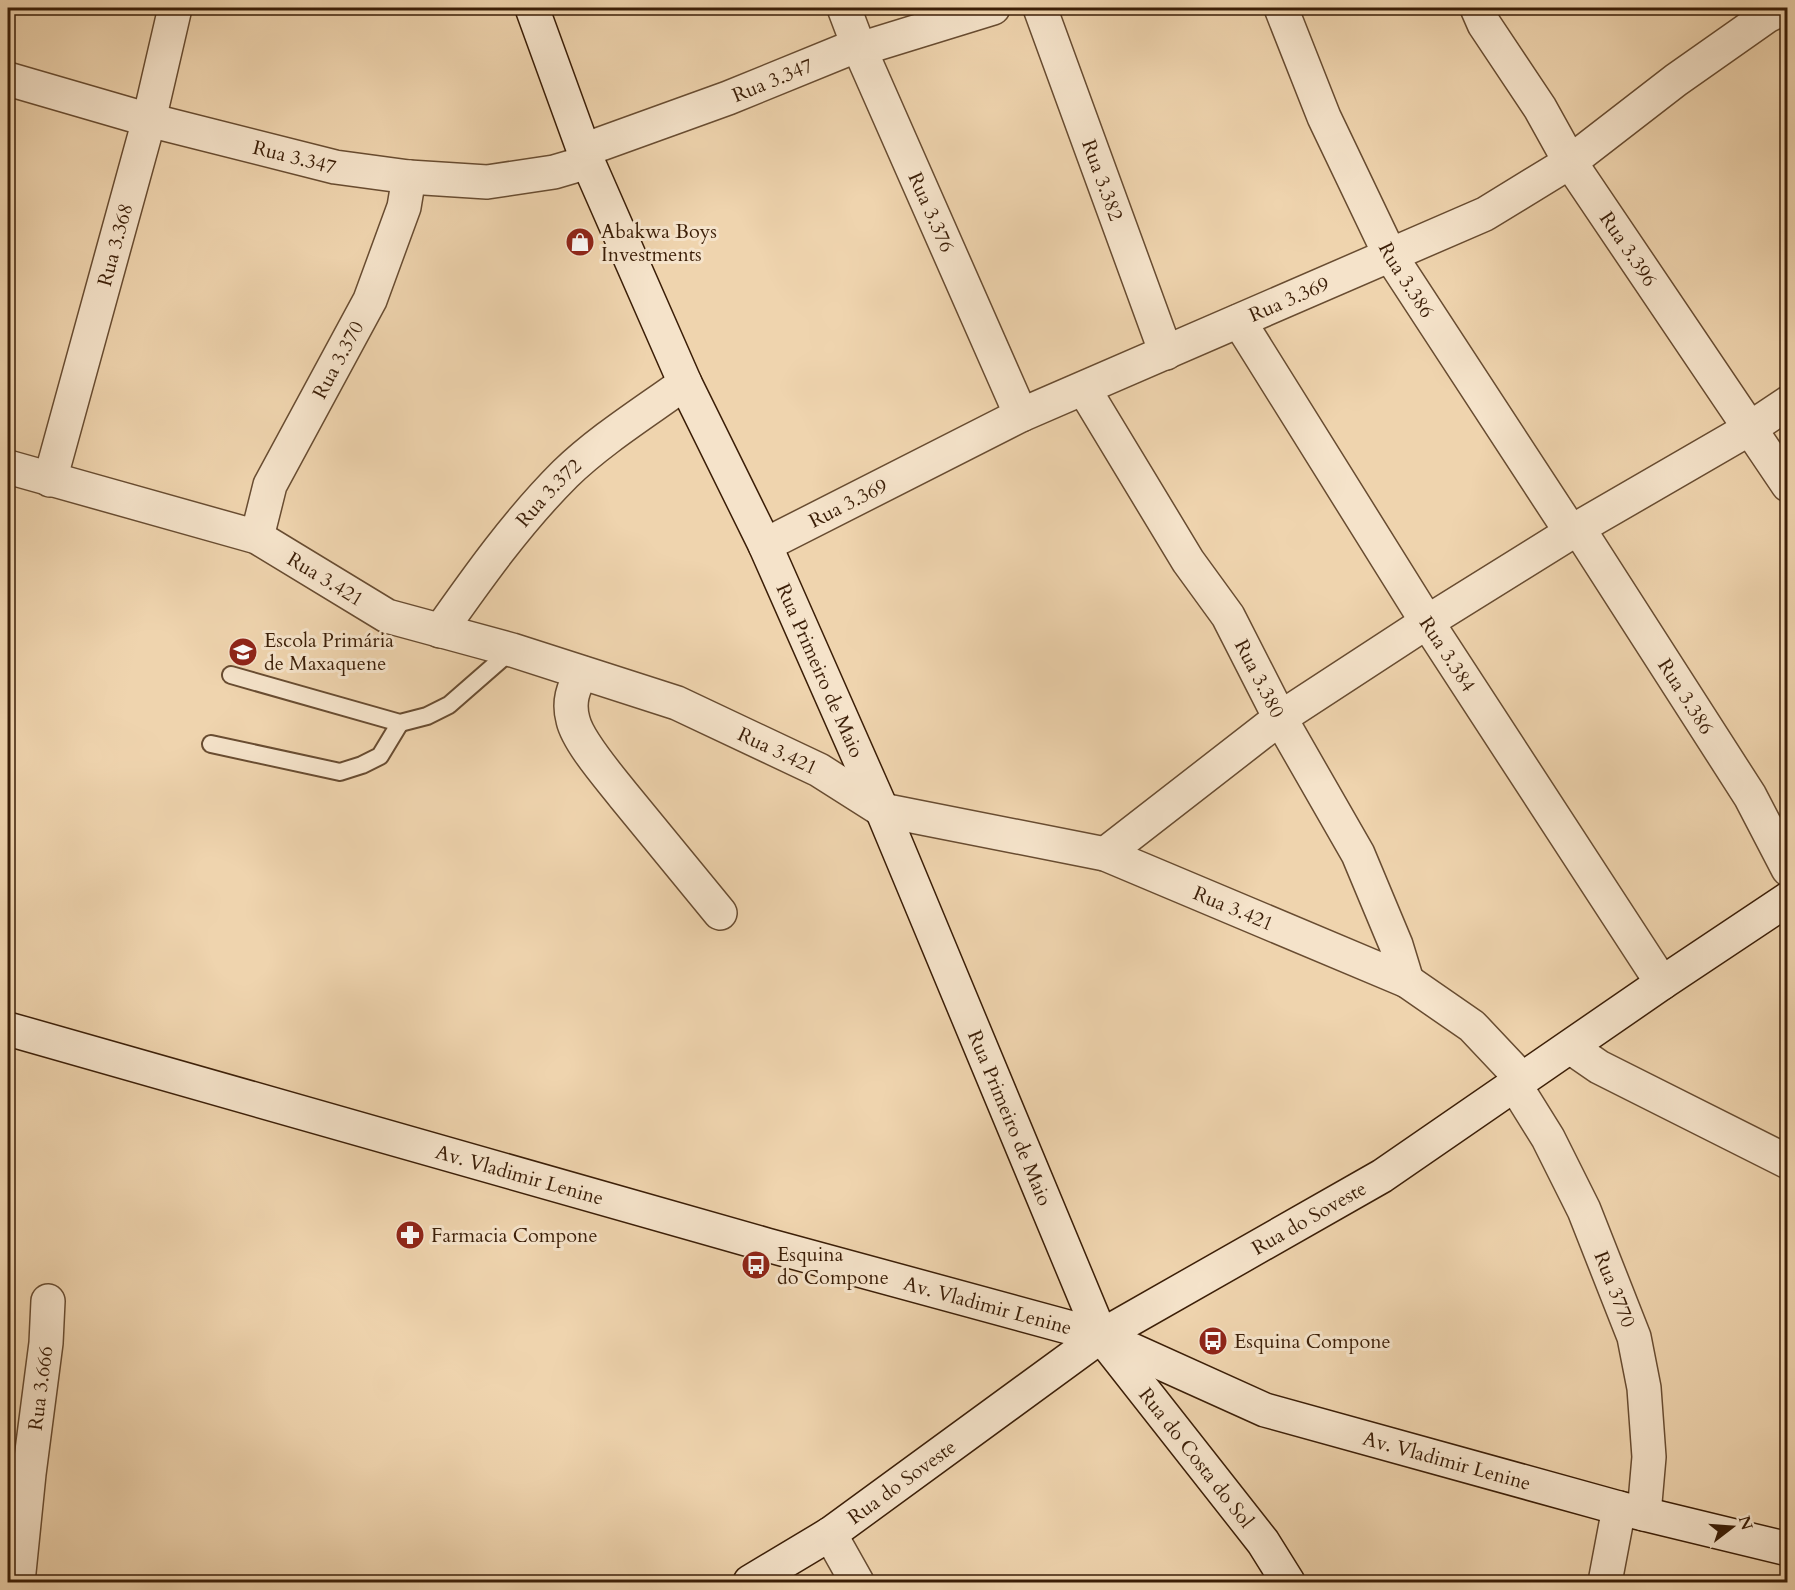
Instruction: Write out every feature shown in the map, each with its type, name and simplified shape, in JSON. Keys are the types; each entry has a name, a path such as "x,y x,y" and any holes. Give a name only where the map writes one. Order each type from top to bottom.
{"street":[{"name":"Rua 3.368","path":"50,480 148,120 175,8"},
{"name":"Rua Primeiro de Maio","path":"532,8 586,156 685,383 765,546 882,810 1101,1336"},
{"name":"Rua 3.376","path":"844,8 1021,415"},
{"name":"Rua 3.347","path":"8,79 148,120 335,167 409,177 487,182 554,172 586,156 859,47 993,8"},
{"name":"Rua 3.382","path":"1040,8 1166,353"},
{"name":"Rua 3.386","path":"1281,8 1324,117 1390,255 1750,796 1788,869"},
{"name":"Rua 3.396","path":"1477,8 1484,24 1540,108 1570,162 1788,485"},
{"name":"Rua 3.369","path":"765,546 1021,415 1485,214 1570,162 1676,80 1767,16 1784,8"},
{"name":"Rua 3.370","path":"257,537 270,485 370,300 404,207 409,177"},
{"name":"Rua 3.384","path":"1239,321 1427,622 1662,983"},
{"name":"Rua 3.372","path":"440,632 500,547 566,474 614,434 685,383"},
{"name":"Rua 3.380","path":"1084,389 1188,561 1228,616 1280,718 1358,854 1396,945 1407,981"},
{"path":"1105,854 1280,718 1574,530 1749,429 1788,403"},
{"name":"Rua 3.421","path":"8,467 257,537 387,616 512,650 677,703 819,770 882,810 1105,854 1407,981 1472,1026 1518,1082"},
{"path":"582,673 573,689 571,706 573,723 581,738 720,913"},
{"name":"Rua do Soveste","path":"750,1582 830,1534 1101,1336 1382,1176 1788,899"},
{"name":"Av. Vladimir Lenine","path":"8,1029 756,1242 1101,1336 1265,1410 1631,1511 1788,1549"},
{"path":"1570,1047 1599,1067 1788,1162"},
{"name":"Rua 3770","path":"1518,1082 1584,1210 1634,1337 1644,1388 1649,1457 1605,1582"},
{"name":"Rua 3.666","path":"18,1582 46,1343 48,1301"},
{"name":"Rua do Costa do Sol","path":"1101,1336 1263,1542 1288,1582"},
{"path":"830,1534 857,1582"}],"lane":[{"path":"231,675 400,723 427,716 449,705 512,650"},
{"path":"211,744 340,771 362,765 380,756 400,723"}],"place":[{"name":"Abakwa Boys Investments","path":"580,242"},
{"name":"Escola Primária de Maxaquene","path":"243,652"},
{"name":"Farmacia Compone","path":"410,1235"},
{"name":"Esquina do Compone","path":"756,1265"},
{"name":"Esquina Compone","path":"1213,1341"}]}
